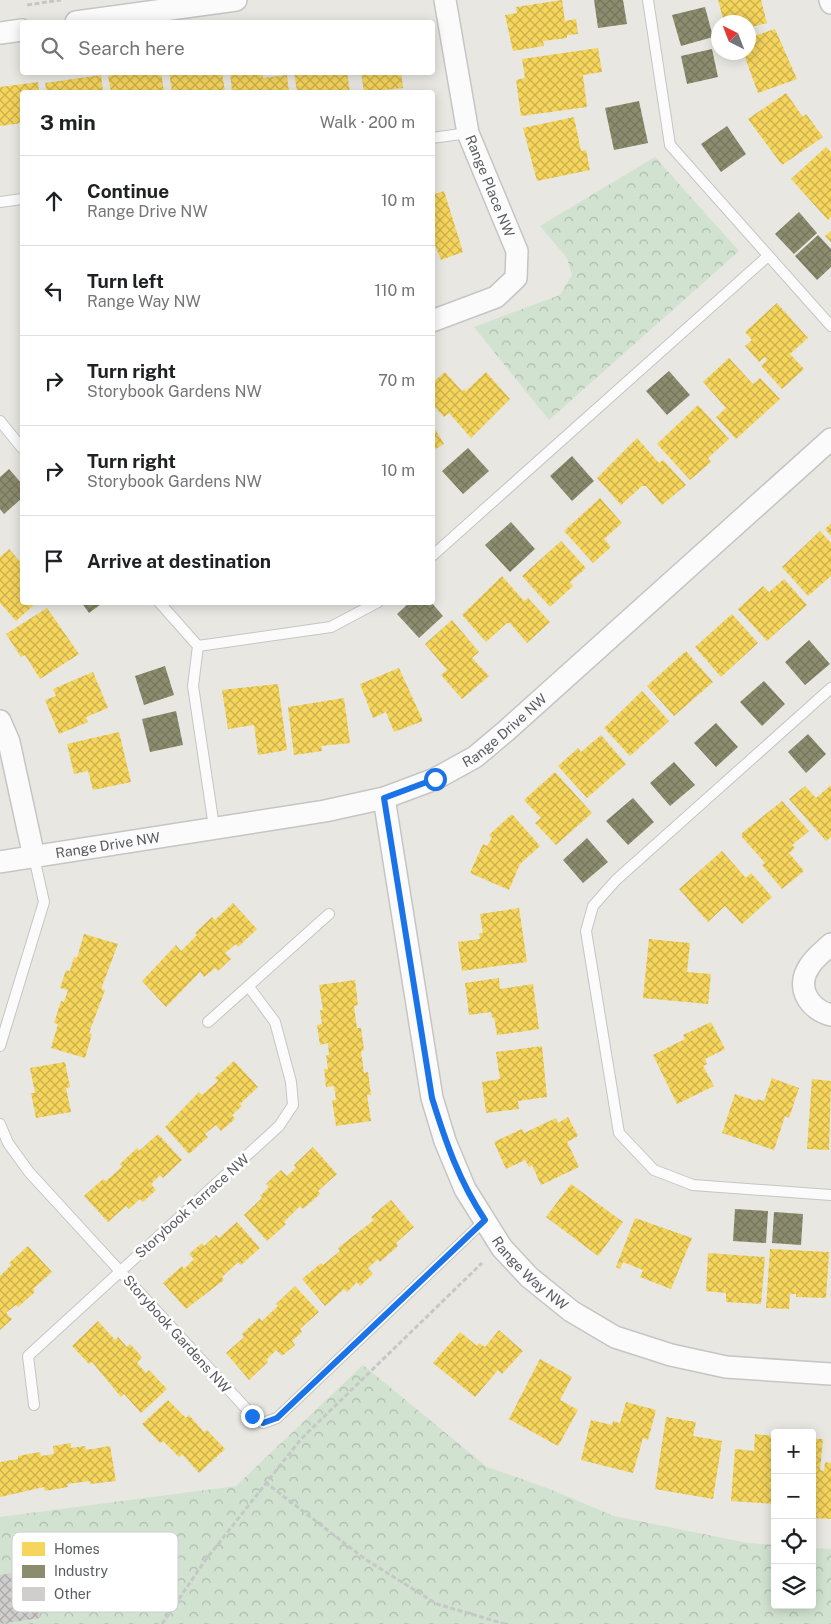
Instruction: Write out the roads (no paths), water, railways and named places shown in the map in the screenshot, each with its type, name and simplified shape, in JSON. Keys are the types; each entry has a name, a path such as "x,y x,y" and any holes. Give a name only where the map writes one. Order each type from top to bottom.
{"street":[{"path":"91,20 236,0"},
{"name":"Range Place NW","path":"435,320 496,297 516,278 517,250 468,133 445,0"},
{"path":"0,33 20,30"},
{"name":"Range Drive NW","path":"0,862 325,811 384,798 435,779 474,757 506,731 831,439"},
{"path":"0,721 9,742 34,857"},
{"name":"Range Way NW","path":"384,798 432,1098 445,1141 465,1189 502,1248 529,1277 571,1311 615,1337 671,1355 726,1367 831,1374"},
{"path":"831,944 808,968 803,984 808,1000 814,1008 831,1015"}],"lane":[{"path":"648,0 670,145 831,326"},
{"path":"435,138 468,133"},
{"path":"0,202 20,199"},
{"path":"435,553 768,256"},
{"path":"0,421 20,446"},
{"path":"162,605 198,646 193,686 214,827"},
{"path":"198,646 330,627 372,605"},
{"path":"831,688 616,880 593,906 586,931 619,1133 654,1170 693,1185 831,1195"},
{"path":"0,1046 44,902 34,857"},
{"path":"208,1022 329,914"},
{"name":"Storybook Terrace NW","path":"34,1405 28,1356 280,1126 293,1106 291,1082 275,1022 249,987"},
{"name":"Storybook Gardens NW","path":"0,1124 8,1143 29,1172 252,1416 263,1423 277,1418 485,1220"}]}
